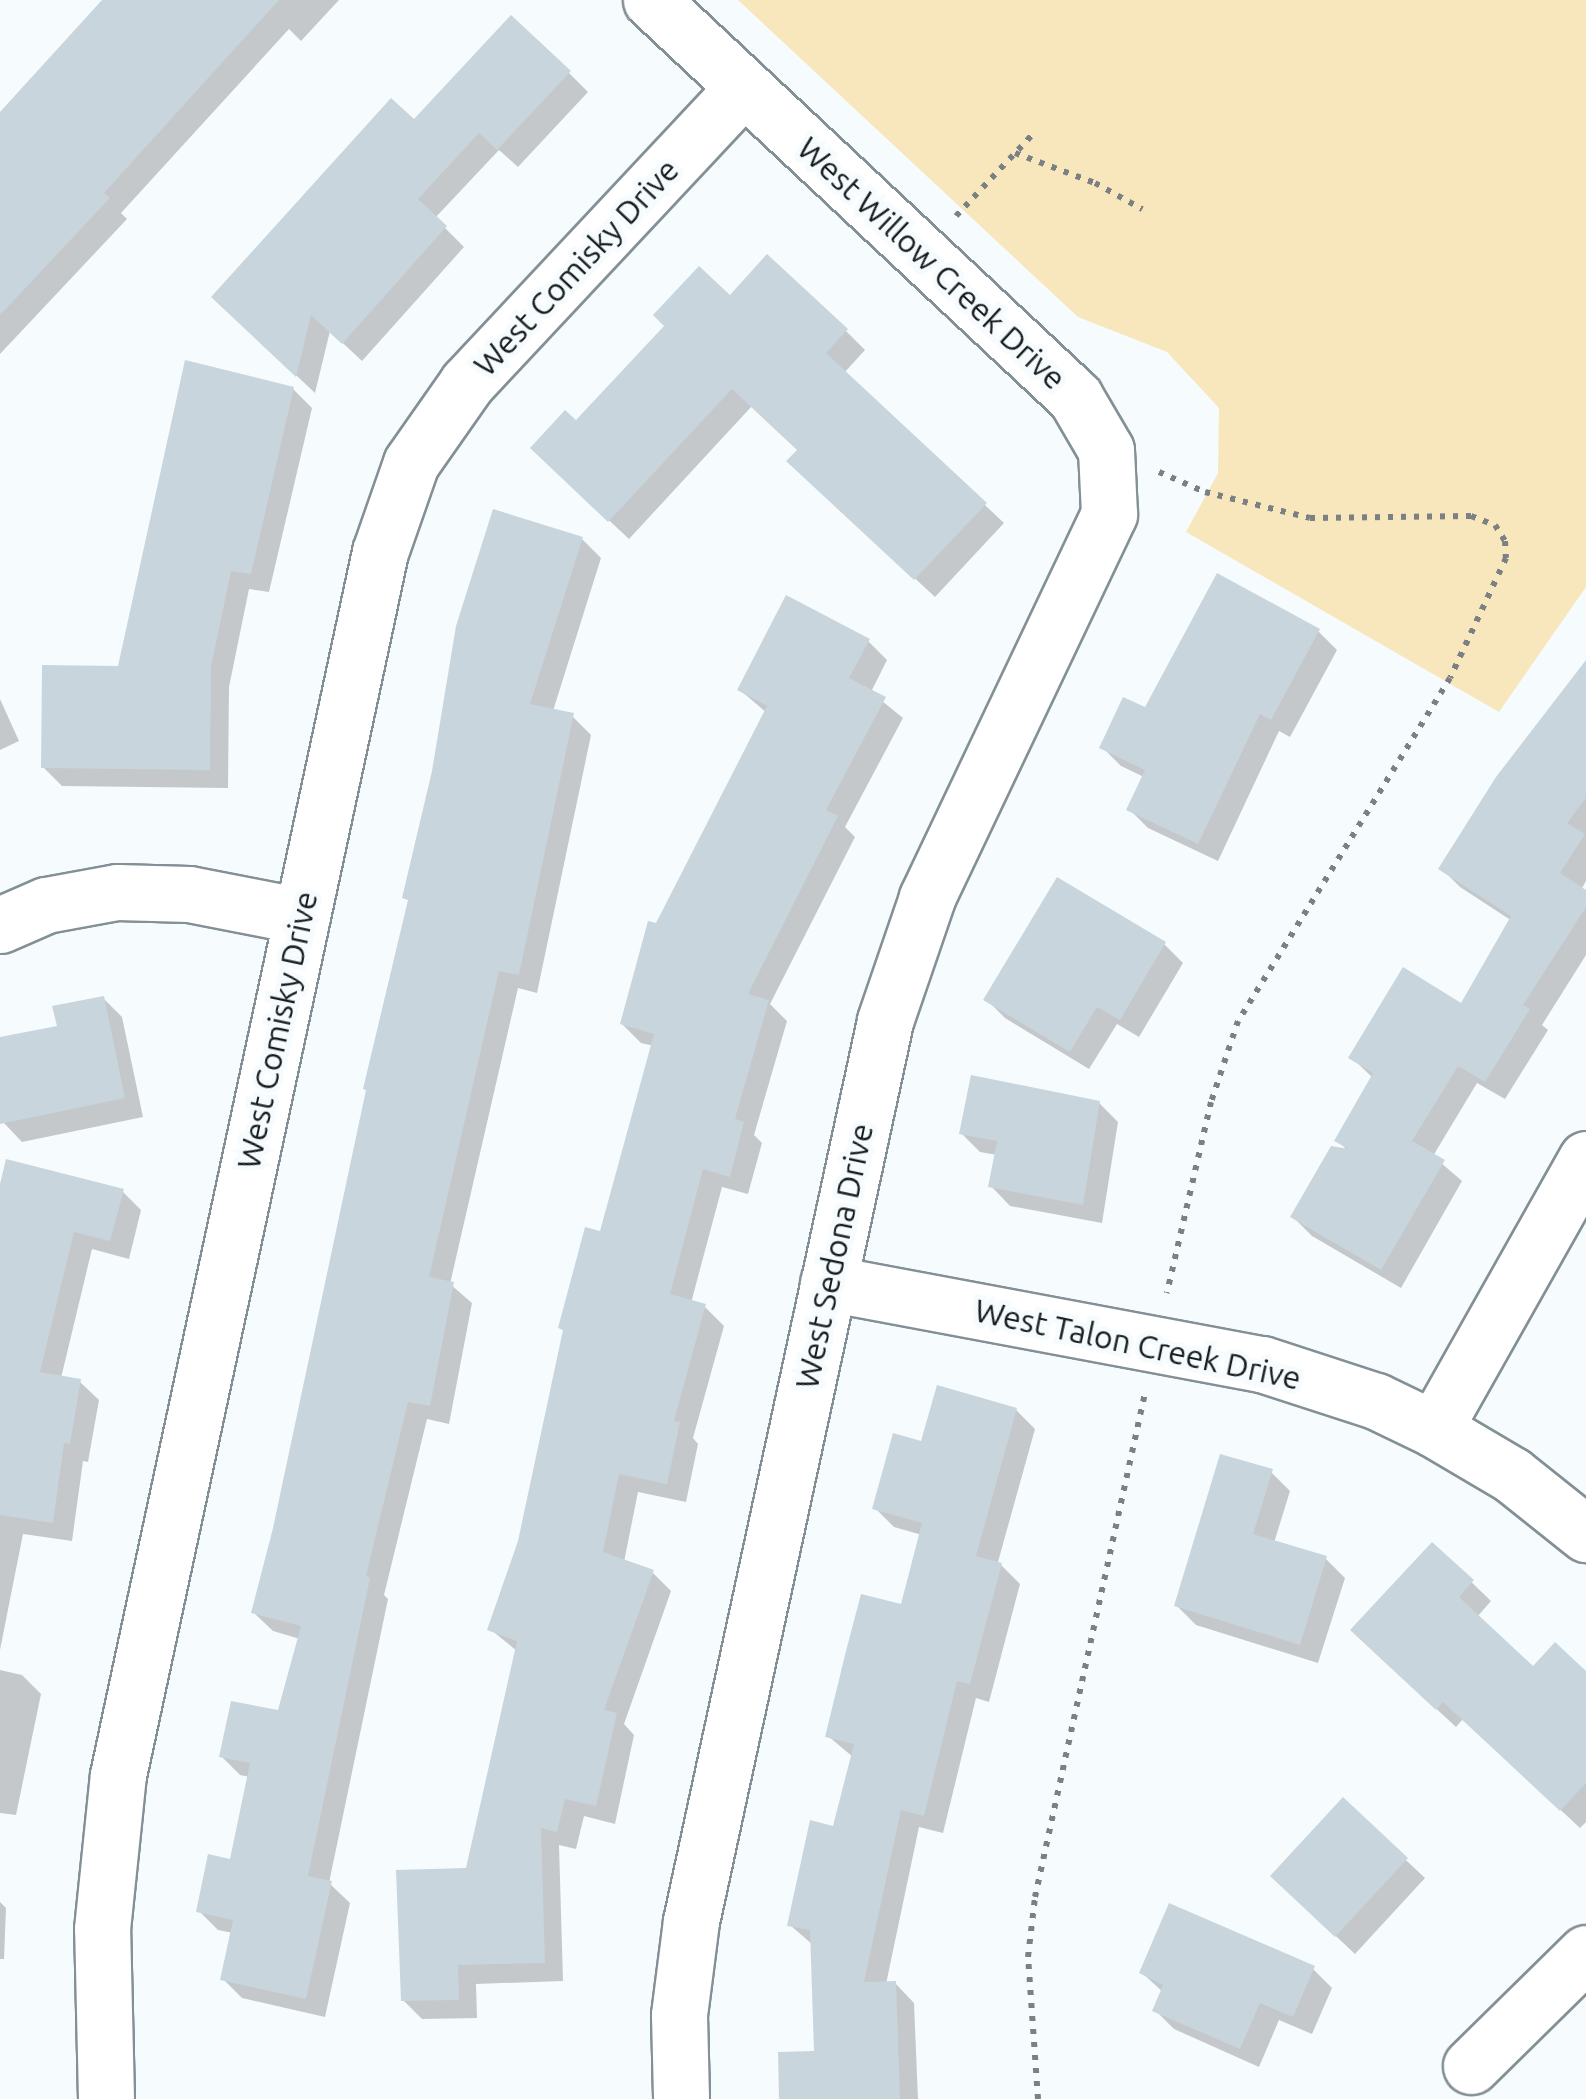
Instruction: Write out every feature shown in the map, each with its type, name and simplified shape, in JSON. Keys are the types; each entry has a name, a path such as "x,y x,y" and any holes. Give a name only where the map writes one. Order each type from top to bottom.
{"street":[{"name":"West Willow Creek Drive","path":"651,0 1075,397 1106,450"},
{"name":"West Comisky Drive","path":"106,2099 102,1929 118,1775 380,552 411,463 468,383 744,88"},
{"name":"West Sedona Drive","path":"678,2099 679,2015 691,1921 885,1021 927,898 1109,514 1106,450"},
{"path":"0,925 46,905 116,892 190,894 302,916"},
{"path":"1434,1428 1586,1159"},
{"name":"West Talon Creek Drive","path":"828,1283 1262,1364 1376,1401 1434,1428 1512,1475 1586,1534"},
{"path":"1470,2066 1586,1954"}],"path":[{"path":"955,217 1034,132"},
{"path":"1014,153 1095,184 1142,209"},
{"path":"1167,1294 1210,1102 1238,1021 1450,678 1506,558 1506,541 1495,525 1471,516 1310,518 1206,492"},
{"path":"1038,2099 1028,1957 1036,1897 1145,1392"}],"shaded area":[{"path":"738,0 1586,0 1586,587 1499,712 1186,532 1218,473 1219,408 1167,352 1078,317"}],"building":[{"path":"102,0 279,0 104,193 110,198 0,315 0,112"},
{"path":"511,15 571,71 497,150 479,133 418,199 447,226 342,344 311,315 296,377 211,297 391,98 414,119"},
{"path":"767,254 848,329 826,353 987,503 914,580 786,461 797,450 732,389 608,522 530,448 565,410 576,420 664,326 653,315 699,266 730,295"},
{"path":"185,360 294,387 251,574 231,571 211,667 210,770 41,768 42,665 118,666"},
{"path":"493,509 583,537 530,704 574,713 519,975 499,971 429,1277 454,1282 430,1406 408,1402 366,1576 370,1578 308,1876 332,1881 306,1999 220,1980 233,1920 196,1912 208,1854 230,1859 250,1763 219,1757 231,1701 278,1710 301,1626 251,1613 273,1528 366,1090 363,1089 408,900 402,898 432,771 456,626"},
{"path":"1217,573 1320,629 1271,720 1260,714 1198,844 1126,810 1145,770 1099,748 1123,697 1145,707"},
{"path":"786,595 870,639 849,678 886,697 826,810 838,816 748,994 769,1000 735,1119 744,1122 730,1177 703,1169 670,1294 706,1304 674,1421 680,1422 667,1484 619,1474 603,1552 654,1570 604,1710 617,1713 596,1806 565,1799 557,1832 541,1828 545,1963 458,1965 459,2000 401,2001 396,1870 466,1868 517,1641 487,1630 518,1541 563,1330 558,1328 585,1227 600,1231 654,1034 620,1024 648,921 656,923 767,706 737,690"},
{"path":"1586,660 1586,798 1567,823 1585,834 1560,873 1586,890 1586,907 1523,1005 1530,1009 1485,1082 1458,1066 1412,1141 1445,1160 1381,1270 1290,1217 1331,1146 1349,1149 1334,1141 1373,1073 1348,1058 1403,967 1461,1003 1511,916 1438,869 1496,777"},
{"path":"1057,877 1166,942 1120,1020 1097,1007 1070,1052 983,1000"},
{"path":"104,996 125,1098 0,1124 0,1037 57,1026 52,1006"},
{"path":"971,1075 1100,1101 1083,1205 988,1187 997,1141 959,1134"},
{"path":"6,1159 124,1189 110,1241 74,1232 40,1372 81,1379 70,1444 64,1443 53,1523 0,1515 0,1184"},
{"path":"937,1385 1017,1408 976,1556 1002,1563 970,1684 957,1681 924,1816 901,1810 864,1982 896,1981 900,2099 779,2099 778,2052 814,2051 810,1930 787,1926 810,1820 833,1826 854,1744 825,1737 846,1651 861,1594 901,1604 922,1523 872,1509 893,1433 921,1441"},
{"path":"1220,1454 1273,1469 1253,1534 1327,1556 1300,1645 1174,1606"},
{"path":"1432,1542 1474,1580 1459,1597 1533,1666 1555,1642 1586,1671 1586,1783 1560,1811 1443,1702 1436,1710 1350,1630"},
{"path":"1343,1797 1408,1858 1335,1937 1270,1876"},
{"path":"1169,1903 1315,1966 1293,2017 1260,2003 1240,2049 1152,2011 1163,1985 1139,1973"}]}
